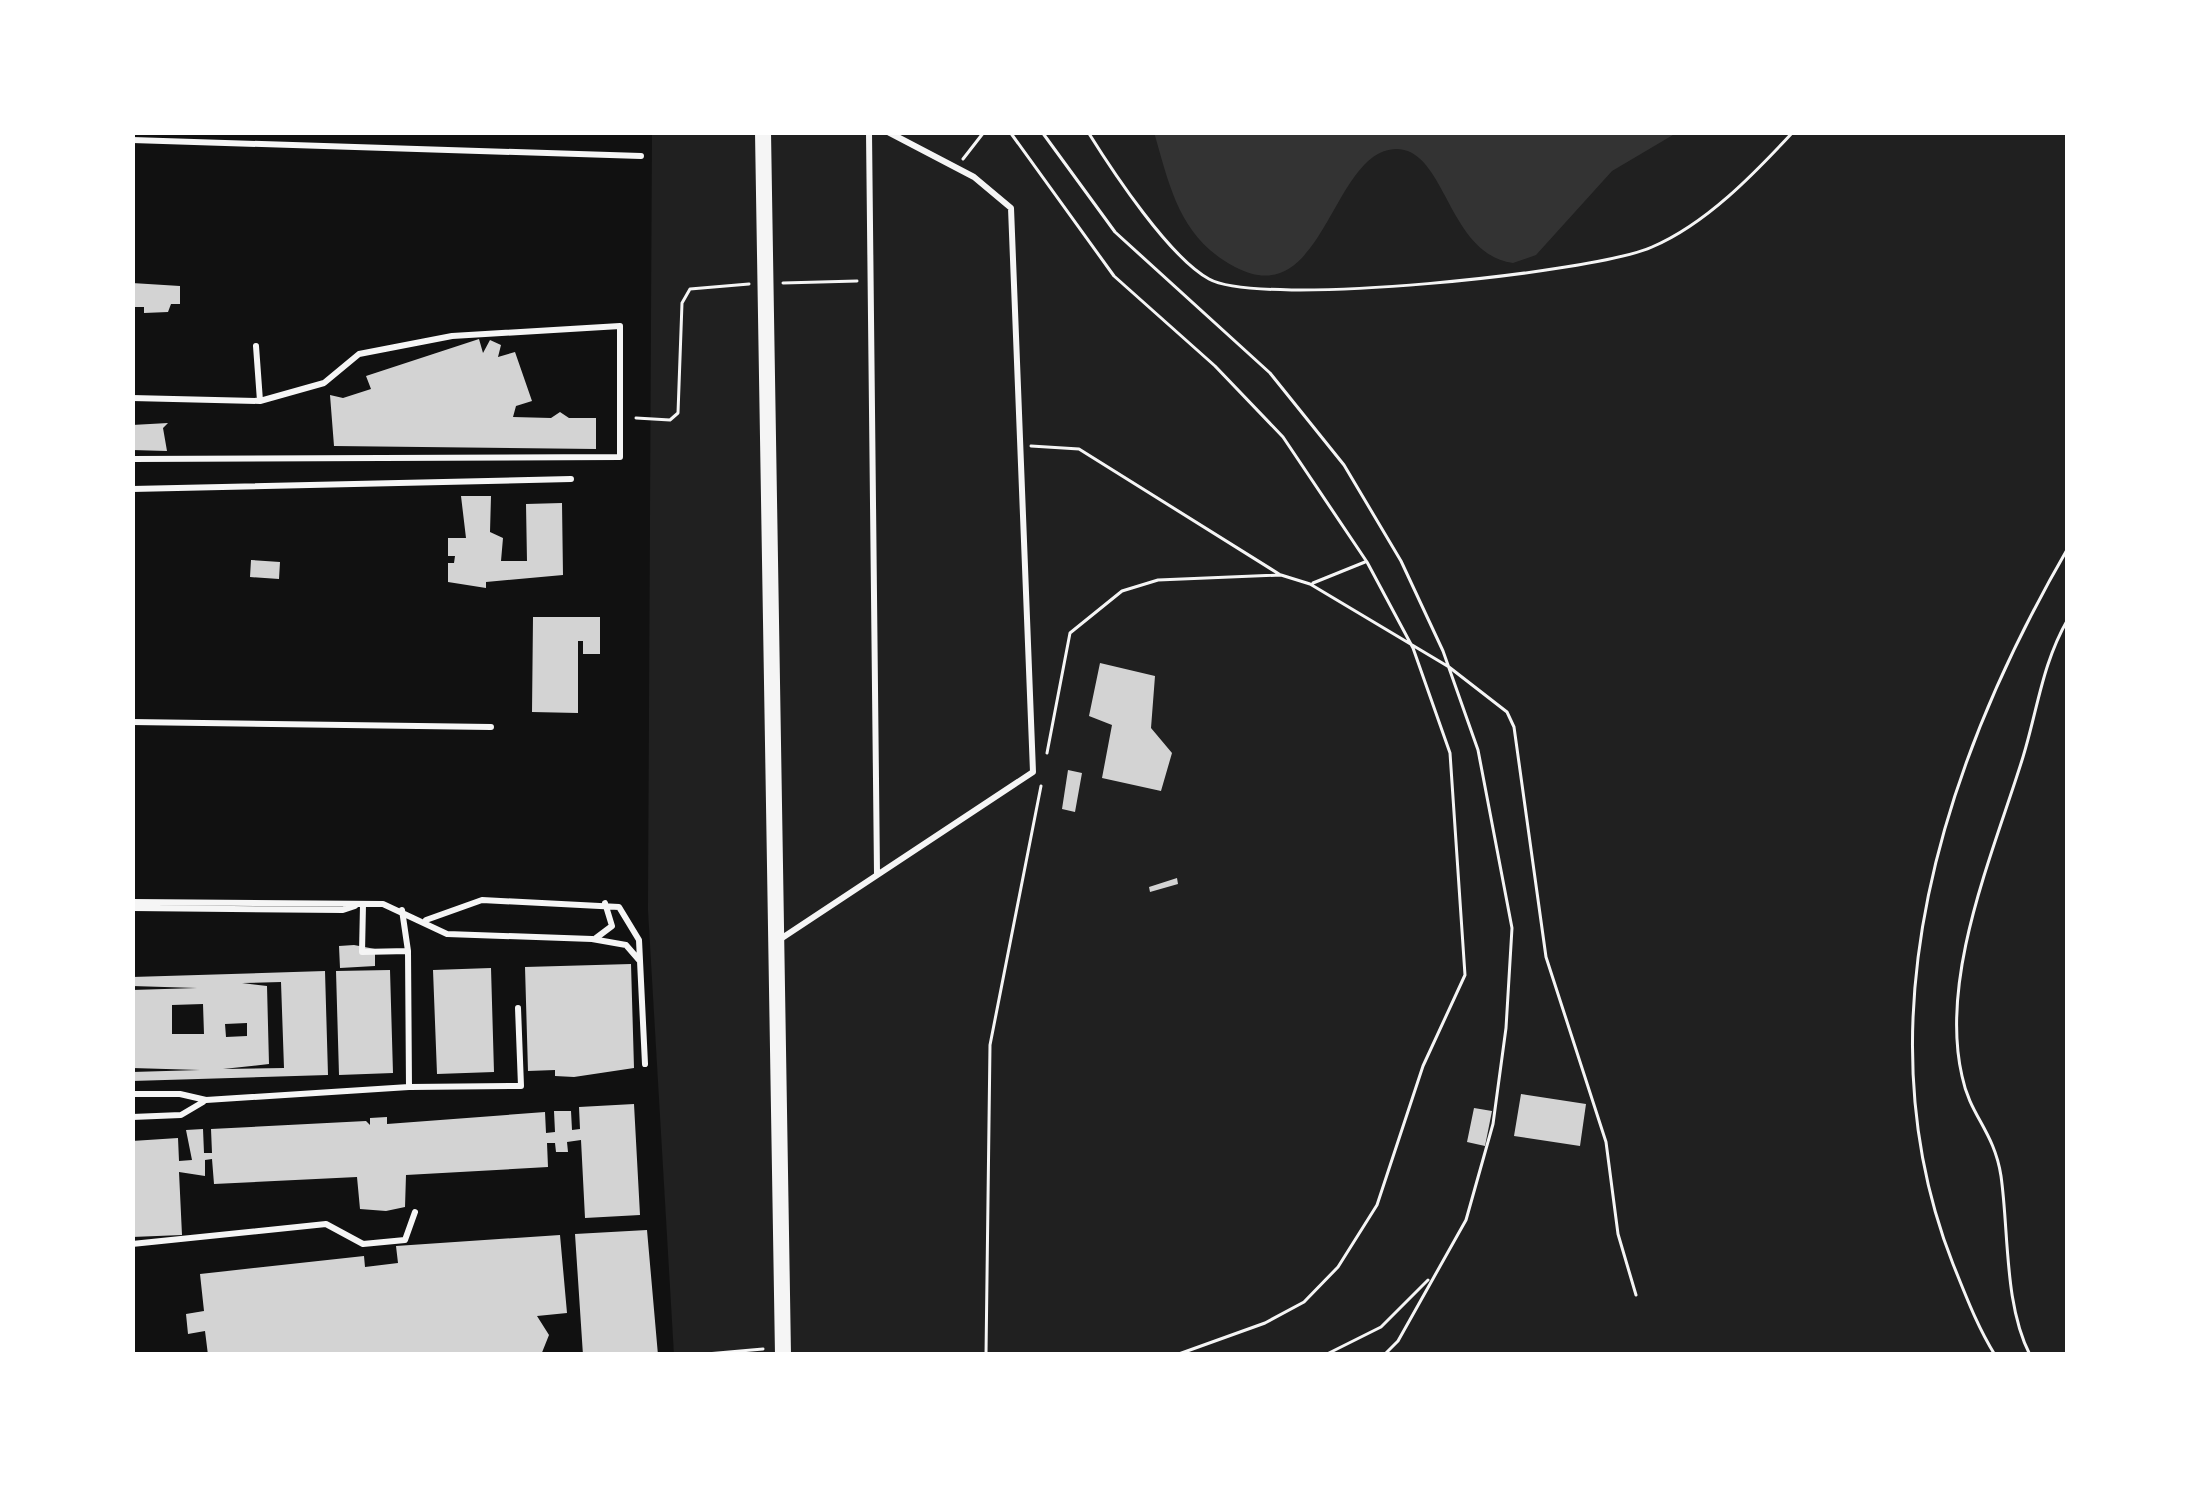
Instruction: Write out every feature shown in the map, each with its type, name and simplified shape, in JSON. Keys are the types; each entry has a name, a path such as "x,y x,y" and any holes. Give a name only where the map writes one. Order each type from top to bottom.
{"main road":[{"path":"763,132 783,1352"}],"lane":[{"path":"869,132 877,873"},
{"path":"774,943 1033,772 1011,208 957,167 888,132"},
{"path":"132,140 641,157"},
{"path":"132,398 260,401 324,383 358,354 452,336 620,326 620,457 132,460"},
{"path":"256,346 260,401"},
{"path":"132,489 571,479"},
{"path":"132,722 491,727"},
{"path":"426,920 482,900 605,903 630,917 639,940 645,1064"},
{"path":"592,939 611,926 605,903"},
{"path":"132,905 361,904 402,910 447,934 592,939 626,945 639,960"},
{"path":"361,904 362,952 408,951"},
{"path":"402,910 408,951 409,1087"},
{"path":"132,1094 180,1094 206,1100 409,1087 521,1086 518,1008"},
{"path":"132,1118 181,1114 206,1100"},
{"path":"132,1244 326,1224 363,1244 386,1244 405,1240 415,1212"}],"path":[{"path":"957,167 984,132"},
{"path":"1010,132 1114,276 1215,366 1283,437 1367,562 1413,648 1450,753 1466,975 1423,1066 1377,1205 1338,1267 1304,1302 1264,1323 1176,1355"},
{"path":"1042,132 1114,232 1270,373 1344,465 1401,561 1449,668 1483,769 1512,928 1493,1124 1466,1220 1398,1341 1384,1355"},
{"path":"1088,132 1121,185 1201,274 1234,286 1299,291 1468,279 1649,249 1678,233 1744,181 1793,132"},
{"path":"620,417 670,420 678,413 682,303 690,289 871,280"},
{"path":"1021,447 1079,449 1281,575 1310,584 1449,668 1498,704 1514,727 1546,957 1606,1142 1618,1234 1636,1295"},
{"path":"1995,1355 1979,1331 1937,1224 1914,1129 1910,1023 1926,908 1970,748 2001,670 2068,548"},
{"path":"1310,584 1367,562"},
{"path":"986,1355 990,1045 1070,633 1122,591 1158,580 1281,575"},
{"path":"2030,1355 2016,1322 1995,1140 1972,1107 1961,1074 1960,1009 1966,948 1994,842 2024,752 2050,649 2068,619"},
{"path":"1325,1355 1381,1327 1434,1275"},
{"path":"695,1355 783,1352"}],"shaded area":[{"path":"652,132 2068,132 2068,1355 674,1355 648,910"},
{"path":"1154,132 1678,132 1612,171 1536,255 1513,263 1491,255 1474,241 1426,165 1412,153 1395,149 1373,157 1356,175 1308,251 1289,269 1265,276 1235,267 1201,242 1172,192"}],"building":[{"path":"132,283 180,286 180,304 171,304 168,312 144,313 144,307 132,307"},
{"path":"479,339 483,353 490,340 501,345 498,357 515,352 532,401 516,406 513,417 551,418 560,412 569,418 596,418 596,449 334,446 330,395 343,398 371,389 366,376"},
{"path":"168,423 163,428 167,451 132,450 132,425"},
{"path":"461,496 491,496 490,532 503,538 501,561 527,561 526,504 562,503 563,575 486,582 486,588 448,582 448,563 454,563 455,556 448,556 448,538 466,538"},
{"path":"251,560 280,562 279,579 250,577"},
{"path":"533,617 600,617 600,654 583,654 583,641 578,641 578,713 532,712"},
{"path":"1100,663 1155,676 1151,728 1172,753 1161,791 1102,778 1112,725 1089,716"},
{"path":"1068,770 1082,773 1075,812 1062,809"},
{"path":"1177,878 1178,884 1150,892 1149,887"},
{"path":"339,946 375,949 375,966 340,968"},
{"path":"631,964 634,1068 574,1077 555,1076 555,1070 528,1071 525,967"},
{"path":"491,968 494,1072 437,1074 433,970"},
{"path":"390,970 393,1073 339,1075 336,971"},
{"path":"325,971 328,1075 132,1081 132,1072 200,1070 132,1068 132,990 197,988 132,986 132,977","holes":["281,982 284,1068 223,1069 269,1064 267,986 242,983","203,1004 204,1034 172,1034 172,1005","247,1023 247,1036 226,1037 225,1024"]},
{"path":"1521,1094 1586,1104 1580,1146 1514,1136"},
{"path":"634,1104 640,1215 585,1218 581,1140 567,1142 568,1152 556,1152 555,1143 547,1143 548,1167 406,1175 405,1207 386,1211 360,1209 357,1177 214,1184 212,1159 205,1160 205,1176 179,1172 182,1235 132,1237 132,1141 178,1138 179,1161 192,1160 186,1130 203,1129 204,1153 212,1153 211,1129 366,1121 370,1125 370,1118 387,1117 387,1124 545,1112 546,1133 555,1132 554,1111 571,1111 572,1130 580,1129 579,1107"},
{"path":"1474,1108 1492,1111 1485,1146 1467,1142"},
{"path":"647,1230 658,1355 583,1355 575,1234"},
{"path":"560,1235 567,1313 537,1316 549,1335 541,1355 208,1355 205,1331 188,1334 186,1314 204,1311 200,1274 364,1256 365,1267 398,1263 396,1246"}]}
